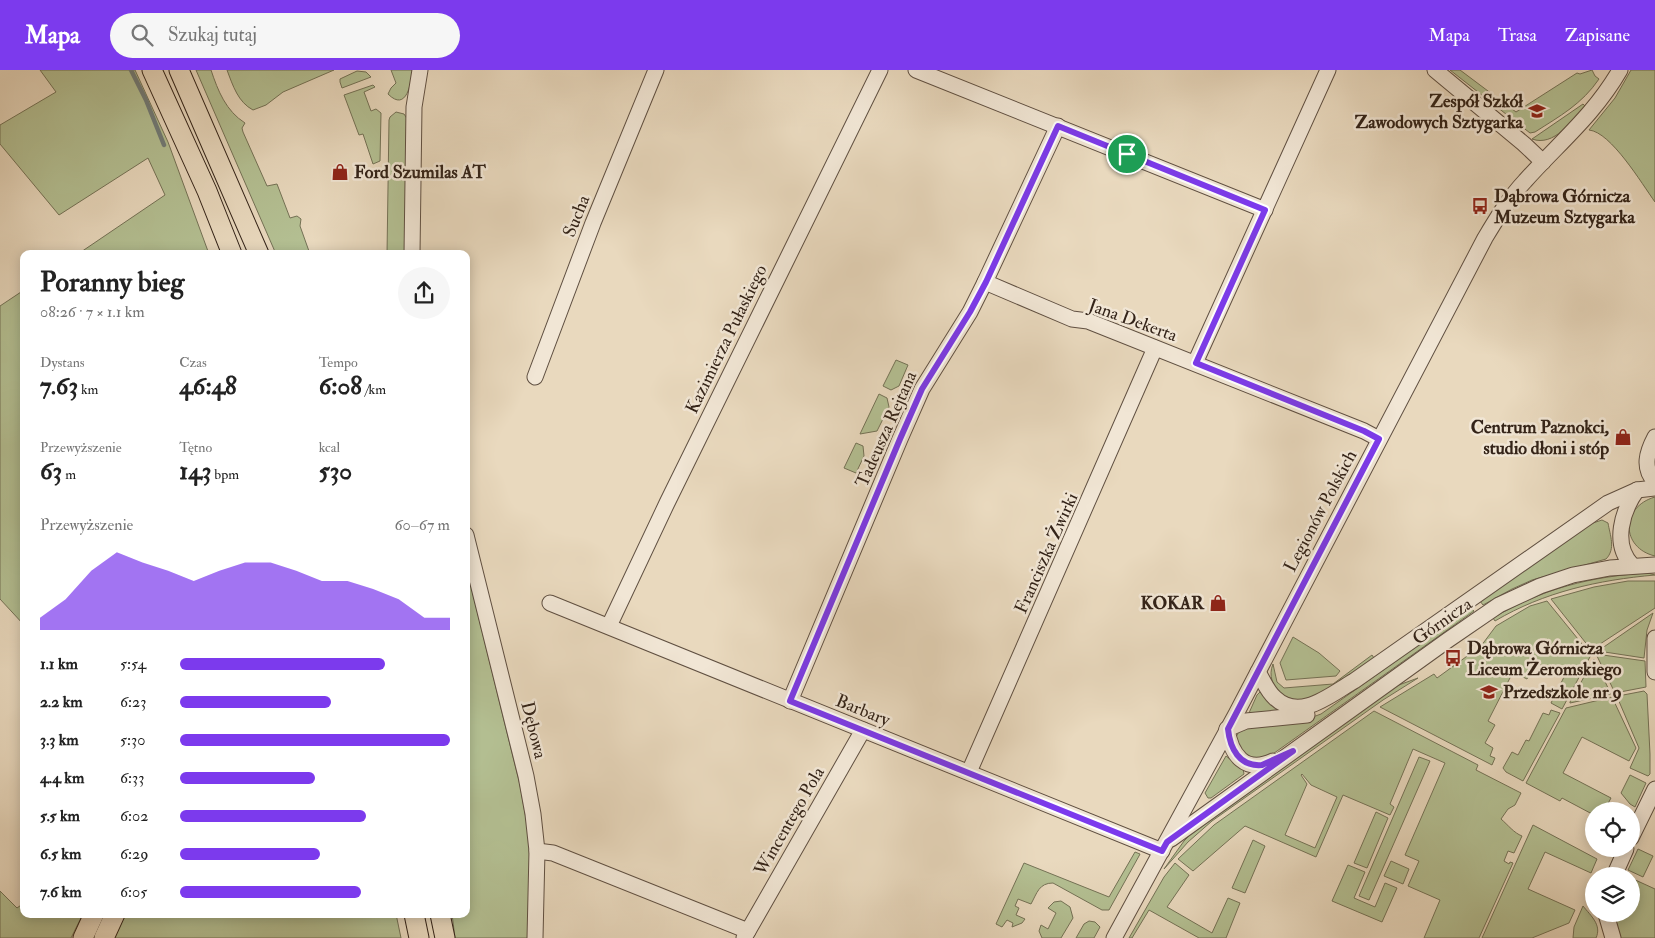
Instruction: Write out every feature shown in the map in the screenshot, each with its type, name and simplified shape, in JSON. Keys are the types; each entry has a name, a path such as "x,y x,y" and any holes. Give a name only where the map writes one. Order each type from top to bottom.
{"main road":[{"path":"152,70 207,191 230,250"},
{"path":"179,70 257,250"},
{"path":"83,938 92,918"},
{"path":"104,938 113,918"},
{"path":"415,918 418,938"},
{"path":"441,918 445,938"}],"street":[{"path":"412,250 414,107 420,70"},
{"name":"Sucha","path":"535,377 593,223 656,70"},
{"name":"Kazimierza Pułaskiego","path":"609,626 666,503 880,70"},
{"path":"916,70 1265,210"},
{"path":"1196,363 1328,70"},
{"path":"1435,70 1543,162"},
{"name":"Legionów Polskich","path":"1114,938 1228,729 1485,238 1514,193 1592,111 1620,70"},
{"name":"Tadeusza Rejtana","path":"790,701 922,389 970,312 986,282 1058,126"},
{"name":"Jana Dekerta","path":"986,282 1072,319 1088,321 1196,363 1364,431 1379,439"},
{"name":"Franciszka Żwirki","path":"970,772 1155,348"},
{"path":"1655,437 1646,460 1649,474 1655,482"},
{"name":"Górnicza","path":"1293,751 1262,765 1256,766 1246,763 1232,748 1228,729 1246,721 1302,716 1313,713 1327,704 1354,681 1589,515 1608,503 1637,490 1655,488"},
{"path":"1632,565 1624,552 1621,530 1628,503 1637,490"},
{"name":"Dębowa","path":"470,552 526,776 533,814 537,851 535,938"},
{"name":"Górnicza","path":"1164,847 1293,751 1499,605 1516,596 1560,579 1597,570 1655,564"},
{"name":"Barbary","path":"550,603 790,701 1164,847"},
{"path":"1655,638 1655,672"},
{"name":"Górnicza","path":"1258,672 1273,696 1280,702 1293,708 1310,706 1354,681"},
{"name":"Wincentego Pola","path":"537,851 553,853 746,935 863,730"},
{"path":"1640,820 1655,789"},
{"path":"1608,922 1612,938"}],"green space":[{"path":"40,70 135,70 168,142 208,250 84,250 165,195 148,158 59,215 0,144 0,125 56,92"},
{"path":"196,70 211,70 220,93 228,106 245,123 242,128 243,132 267,186 277,184 290,218 297,216 301,219 300,226 309,250 274,250"},
{"path":"227,70 334,70 283,92 266,105 253,110 243,103 234,88"},
{"path":"391,70 413,70 407,94 400,100 394,99 388,94 396,83"},
{"path":"1450,70 1460,70 1516,112 1577,73 1580,74 1592,70 1599,79 1585,96 1570,109 1535,132 1530,133"},
{"path":"1631,70 1655,70 1655,202 1616,149 1598,133 1589,130 1615,98"},
{"path":"357,71 366,72 371,77 342,88 340,79"},
{"path":"373,85 375,87 364,92 371,111 376,109 381,113 380,161 373,164 363,134 359,135 344,95"},
{"path":"1583,104 1585,106 1574,119 1555,136 1548,139 1532,139"},
{"path":"396,112 404,114 408,120 406,250 387,250 390,117"},
{"path":"20,293 20,621 0,599 0,306"},
{"path":"896,360 908,365 899,386 891,390 883,386"},
{"path":"879,394 887,398 889,407 877,431 860,434"},
{"path":"856,443 863,446 864,456 856,473 844,468"},
{"path":"1655,497 1655,556 1644,552 1636,545 1629,527 1635,509"},
{"path":"1602,520 1608,523 1612,546 1606,559 1532,580 1483,605 1480,601 1590,524"},
{"path":"1648,573 1655,575 1613,580 1572,589 1533,602 1495,621 1493,618 1530,599 1567,586 1607,577"},
{"path":"1628,581 1655,581 1655,608 1597,646 1593,652 1551,599 1594,587"},
{"path":"470,582 520,785 531,847 530,938 455,938 452,918 470,918"},
{"name":"Przedszkole nr 9","path":"1547,601 1591,655 1562,709 1551,703 1564,677 1535,662 1527,679 1513,672 1488,721 1495,725 1485,743 1493,748 1490,756 1495,758 1492,765 1380,707 1434,674 1437,678 1481,646 1496,626 1530,606"},
{"path":"1471,608 1474,611 1270,756 1259,760 1242,754 1236,737 1241,728 1310,718 1321,714"},
{"path":"1653,613 1647,630 1644,658 1598,651"},
{"path":"1293,637 1319,653 1340,671 1336,676 1286,680 1280,663"},
{"path":"1596,654 1645,661 1646,687 1615,693"},
{"path":"1372,655 1374,658 1314,700 1305,703 1280,695 1272,680 1273,664 1277,682 1284,688 1333,684"},
{"path":"1594,659 1611,694 1570,703 1570,702"},
{"path":"1418,678 1383,700 1212,821 1188,842 1164,869 1184,841 1196,829 1396,686"},
{"path":"1261,691 1278,709 1277,711 1249,713 1257,695"},
{"path":"1644,691 1647,694 1650,754 1650,774 1648,776 1630,768 1639,748 1618,699 1618,696"},
{"path":"1612,697 1636,748 1629,761 1582,737 1563,773 1611,798 1609,802 1585,802 1585,810 1562,798 1560,801 1526,783 1566,708"},
{"path":"1551,710 1560,713 1523,781 1506,772 1503,768 1512,752 1518,755 1526,740 1529,741 1543,713 1549,715"},
{"path":"1374,711 1478,765 1476,770 1521,793 1515,805 1508,809 1501,819 1522,836 1514,853 1508,851 1504,861 1509,864 1510,862 1513,863 1479,938 1424,938 1440,900 1408,886 1419,861 1405,855 1445,763 1413,749 1390,804 1394,807 1390,815 1343,795 1316,857 1245,826 1193,871 1178,859 1214,825","holes":["1302,774 1311,785 1337,797 1315,848 1285,835 1307,784"]},
{"path":"1226,756 1243,769 1244,774 1211,798 1208,798 1205,793"},
{"path":"1419,757 1430,761 1369,900 1359,896"},
{"path":"1630,775 1646,783 1637,802 1628,802 1621,793"},
{"path":"1376,812 1388,818 1367,868 1354,863"},
{"path":"1533,825 1585,853 1585,857 1597,859 1594,867 1585,867 1585,870 1545,852 1528,889 1575,910 1569,923 1532,938 1482,938"},
{"path":"1253,840 1265,846 1245,893 1232,888"},
{"path":"1640,850 1653,856 1643,877 1640,876 1640,867 1629,867 1634,857 1640,857"},
{"path":"1135,852 1140,854 1109,910 1102,910 1053,883 1048,883 1039,889 1031,904 1018,899 1015,906 1019,908 1016,915 1025,919 1022,923 1012,927 1013,923 1007,920 1002,927 996,924 1024,863 1109,897"},
{"path":"1391,861 1409,869 1403,884 1384,876"},
{"path":"1175,863 1189,875 1167,907 1212,933 1228,898 1240,903 1226,938 1199,938 1149,910 1132,938 1129,938 1164,877"},
{"path":"1348,865 1365,872 1354,898 1375,907 1385,883 1397,888 1382,922 1332,901"},
{"path":"1640,882 1655,889 1655,938 1613,938 1603,931 1606,922 1640,922"},
{"path":"0,891 17,908 20,906 20,918 81,918 71,938 0,938"},
{"path":"1061,901 1070,907 1073,918 1061,938 1042,938 1039,931 1041,925 1048,929 1056,913 1048,908 1054,902"},
{"path":"1583,906 1585,908 1585,922 1595,922 1597,925 1596,938 1573,938 1574,927"},
{"path":"122,918 397,918 401,938 113,938"},
{"path":"1089,921 1095,922 1100,927 1094,938 1076,938 1084,924"}],"waterway":[{"path":"131,70 146,100 164,145"}],"place":[{"name":"Zespół Szkół Zawodowych Sztygarka","path":"1537,111"},
{"name":"Ford Szumilas AT","path":"340,172"},
{"name":"Dąbrowa Górnicza Muzeum Sztygarka","path":"1480,206"},
{"name":"Centrum Paznokci, studio dłoni i stóp","path":"1623,437"},
{"name":"KOKAR","path":"1218,603"},
{"name":"Dąbrowa Górnicza Liceum Żeromskiego","path":"1453,658"},
{"name":"Przedszkole nr 9","path":"1489,692"}],"route":[{"path":"1058,126 1127,154 1265,210 1196,363 1364,431 1379,439 1228,729 1230,743 1235,754 1246,763 1256,766 1262,765 1293,751 1167,842 1162,851 790,701 922,389 970,312 986,282 1058,126"}]}
